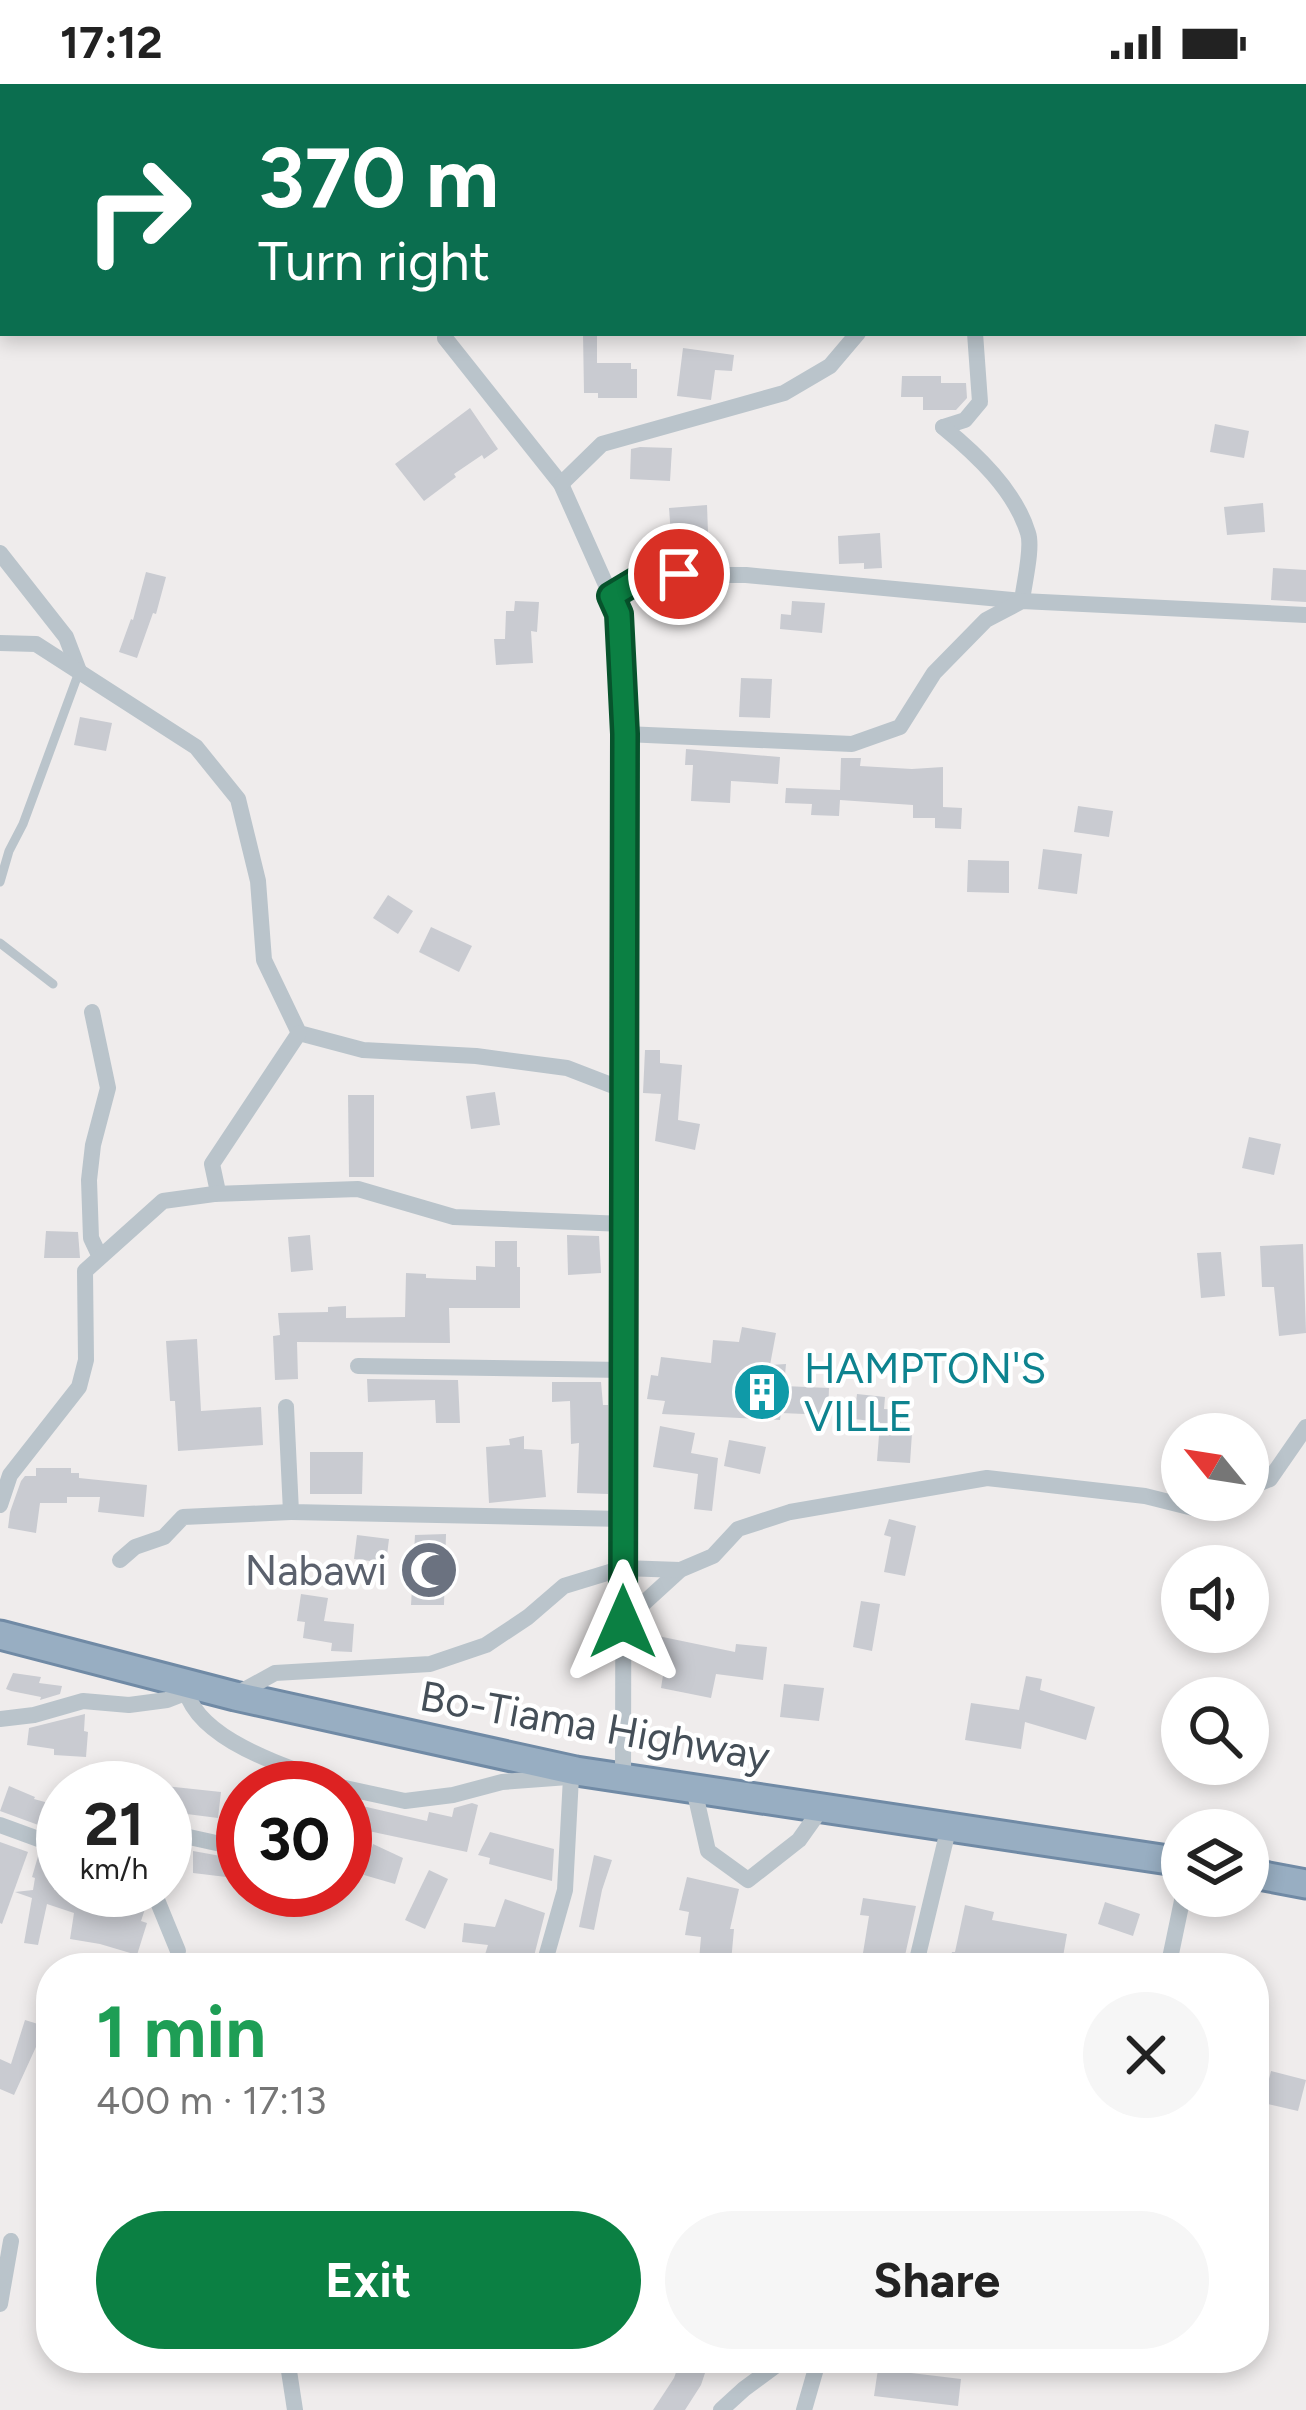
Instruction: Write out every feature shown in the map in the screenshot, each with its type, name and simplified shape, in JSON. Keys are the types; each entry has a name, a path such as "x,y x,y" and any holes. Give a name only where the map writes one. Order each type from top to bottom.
{"highway":[{"name":"Bo-Tiama Highway","path":"0,1635 184,1688 574,1774 622,1777 1161,1859"},
{"path":"1269,1878 1306,1884"}],"street":[{"path":"446,336 561,484 619,614 625,734 622,1777"},
{"path":"561,484 602,444 784,393 830,366 855,336"},
{"path":"975,336 980,402 965,420 944,427 978,456 1007,492 1030,536 1022,601"},
{"path":"0,553 66,637 79,672"},
{"path":"611,596 641,578 746,575 1022,601 1306,615"},
{"path":"625,734 852,744 900,727 934,674 973,633 986,620 1022,601"},
{"path":"0,643 36,644 196,747 238,799 258,881 264,960 299,1033 363,1050 476,1056 567,1068 624,1090"},
{"path":"92,1012 108,1088 89,1180 91,1238 100,1257"},
{"path":"214,1194 218,1192 212,1165 299,1033"},
{"path":"0,1504 10,1475 79,1387 86,1360 85,1271 163,1201 214,1194 358,1189 454,1217 624,1224"},
{"path":"358,1366 623,1370"},
{"path":"286,1407 291,1512"},
{"path":"1269,1479 1306,1426"},
{"path":"623,1622 680,1570 713,1556 738,1528 790,1512 987,1478 1161,1500"},
{"path":"120,1560 135,1547 164,1537 183,1517 291,1512 623,1519"},
{"path":"235,1696 275,1673 430,1664 486,1646 564,1586 623,1568 680,1570"},
{"path":"0,1719 83,1701 129,1705 167,1700 184,1688 199,1717 238,1746 276,1761"},
{"path":"372,1794 405,1801 574,1774 565,1889 548,1953"},
{"path":"694,1789 709,1851 748,1880 799,1840 821,1809"},
{"path":"0,1825 36,1838"},
{"path":"919,1953 949,1826"},
{"path":"164,1917 178,1951"},
{"path":"1171,1953 1179,1917"},
{"path":"0,2304 11,2241"},
{"path":"289,2373 295,2410"},
{"path":"722,2410 766,2373"},
{"path":"804,2410 815,2373"}],"lane":[{"path":"0,882 79,672"},
{"path":"0,943 53,984"}],"building":[{"path":"583,336 597,336 597,363 631,363 631,369 637,369 637,398 598,398 598,393 584,393"},
{"path":"683,348 734,355 732,371 715,370 711,400 677,396"},
{"path":"902,376 941,376 941,383 966,383 967,398 956,410 923,410 923,397 901,397"},
{"path":"470,408 498,449 454,474 424,501 395,464"},
{"path":"1215,424 1249,431 1244,458 1210,452"},
{"path":"672,448 670,481 630,479 631,449"},
{"path":"1263,503 1265,532 1227,535 1224,507"},
{"path":"707,505 708,533 671,535 669,508"},
{"path":"880,533 882,568 839,564 838,536"},
{"path":"1273,568 1306,570 1306,602 1271,600"},
{"path":"146,572 166,577 137,658 119,652"},
{"path":"515,601 539,602 537,632 531,631 533,663 496,665 494,639 505,639 506,611 514,611"},
{"path":"792,601 825,603 822,633 780,629 781,614 791,615"},
{"path":"741,678 772,679 770,718 739,717"},
{"path":"80,717 112,723 106,751 74,745"},
{"path":"686,749 780,757 778,784 731,781 730,803 691,801 693,765 685,765"},
{"path":"841,758 861,758 860,766 943,767 943,807 962,808 961,829 935,828 935,818 913,818 913,805 840,800 839,816 811,815 812,804 785,803 786,788 840,790"},
{"path":"1078,806 1113,811 1109,837 1074,832"},
{"path":"1043,849 1082,854 1077,894 1038,889"},
{"path":"968,860 1009,861 1009,893 967,892"},
{"path":"388,895 413,911 398,934 373,918"},
{"path":"431,927 472,946 459,972 419,952"},
{"path":"645,1050 660,1050 660,1063 682,1065 678,1120 700,1124 695,1150 655,1141 661,1094 643,1093"},
{"path":"495,1092 500,1125 471,1129 466,1096"},
{"path":"348,1095 374,1095 374,1177 349,1177"},
{"path":"1249,1137 1281,1144 1274,1175 1242,1168"},
{"path":"46,1231 78,1232 80,1258 44,1258"},
{"path":"310,1235 313,1270 291,1272 288,1237"},
{"path":"567,1235 599,1236 601,1273 568,1275"},
{"path":"495,1241 517,1241 520,1308 449,1308 450,1343 297,1342 298,1379 275,1380 273,1336 280,1335 278,1313 328,1312 328,1307 346,1306 346,1318 405,1317 406,1273 476,1280 476,1266 495,1267"},
{"path":"1303,1244 1306,1333 1279,1336 1274,1287 1262,1287 1260,1246"},
{"path":"1221,1252 1225,1296 1201,1298 1197,1253"},
{"path":"742,1327 776,1333 770,1365 786,1364 784,1386 829,1388 828,1415 781,1413 780,1420 662,1414 665,1401 647,1399 651,1375 658,1376 661,1357 711,1363 713,1340 739,1342"},
{"path":"197,1339 201,1411 261,1407 263,1445 178,1451 166,1341"},
{"path":"367,1379 458,1380 460,1423 436,1423 435,1400 368,1402"},
{"path":"552,1382 601,1382 603,1405 608,1405 608,1494 577,1493 579,1443 571,1444 570,1401 552,1402"},
{"path":"857,1394 885,1397 884,1409 902,1410 900,1432 912,1433 910,1463 877,1461 880,1422 854,1419"},
{"path":"660,1426 695,1433 691,1453 718,1458 712,1511 694,1509 698,1474 653,1467"},
{"path":"524,1436 524,1449 542,1450 546,1497 489,1503 486,1447 510,1445 509,1439"},
{"path":"729,1440 766,1447 760,1474 724,1466"},
{"path":"310,1452 363,1452 362,1494 310,1494"},
{"path":"36,1468 71,1468 79,1478 147,1485 144,1517 98,1512 100,1497 67,1497 67,1503 40,1503 36,1533 8,1528 21,1481 36,1476"},
{"path":"889,1519 916,1526 905,1576 884,1572 891,1537 884,1535"},
{"name":"Nabawi","path":"446,1534 444,1605 411,1605 415,1535"},
{"path":"357,1535 389,1539 386,1563 354,1559"},
{"path":"301,1594 328,1598 324,1621 354,1624 352,1652 331,1651 332,1643 303,1638 305,1622 297,1621"},
{"path":"861,1601 880,1604 872,1651 853,1647"},
{"path":"658,1636 735,1652 736,1644 767,1647 763,1680 716,1674 711,1698 661,1688 664,1669 652,1666"},
{"path":"13,1673 62,1686 60,1694 40,1700 6,1689"},
{"path":"1026,1676 1042,1679 1040,1690 1095,1707 1086,1740 1025,1722 1021,1749 965,1740 971,1703 1019,1710"},
{"path":"784,1684 824,1688 819,1721 780,1717"},
{"path":"85,1714 86,1757 54,1755 54,1749 27,1745 29,1728"},
{"path":"9,1786 35,1797 36,1824 0,1811"},
{"path":"192,1789 216,1791 216,1818 192,1815"},
{"path":"478,1805 467,1852 372,1832 372,1808 427,1821 429,1812 452,1817 454,1808"},
{"path":"490,1832 554,1849 552,1881 489,1864 490,1858 478,1855"},
{"path":"0,1842 28,1852 2,1924 0,1923"},
{"path":"372,1847 403,1858 395,1884 372,1877"},
{"path":"193,1851 216,1855 216,1876 193,1873"},
{"path":"594,1855 612,1860 594,1930 579,1927"},
{"path":"36,1863 36,1917 44,1917 38,1945 24,1943 32,1898 15,1892 33,1890"},
{"path":"429,1870 448,1879 425,1929 405,1920"},
{"path":"687,1877 739,1889 730,1929 734,1929 732,1953 700,1953 701,1937 685,1935 689,1912 679,1910"},
{"path":"863,1898 916,1906 906,1953 863,1953 869,1916 860,1915"},
{"path":"505,1899 545,1913 535,1953 486,1953 488,1945 462,1942 464,1923 495,1927"},
{"path":"1105,1902 1140,1914 1133,1936 1098,1924"},
{"path":"965,1905 994,1912 992,1920 1067,1934 1064,1953 955,1952"},
{"path":"73,1917 142,1917 147,1923 138,1953 70,1939"},
{"path":"25,2020 36,2023 36,2047 14,2095 0,2089 0,2059 11,2064"},
{"path":"1271,2071 1306,2080 1298,2111 1269,2104"},
{"path":"676,2373 705,2373 685,2410 653,2410"},
{"path":"877,2373 961,2379 958,2406 874,2396"}],"place":[{"name":"HAMPTON'S VILLE","path":"762,1392"},
{"name":"Nabawi","path":"429,1570"}],"route":[{"path":"623,1622 625,734 619,614 611,596 641,578 679,574"}]}
